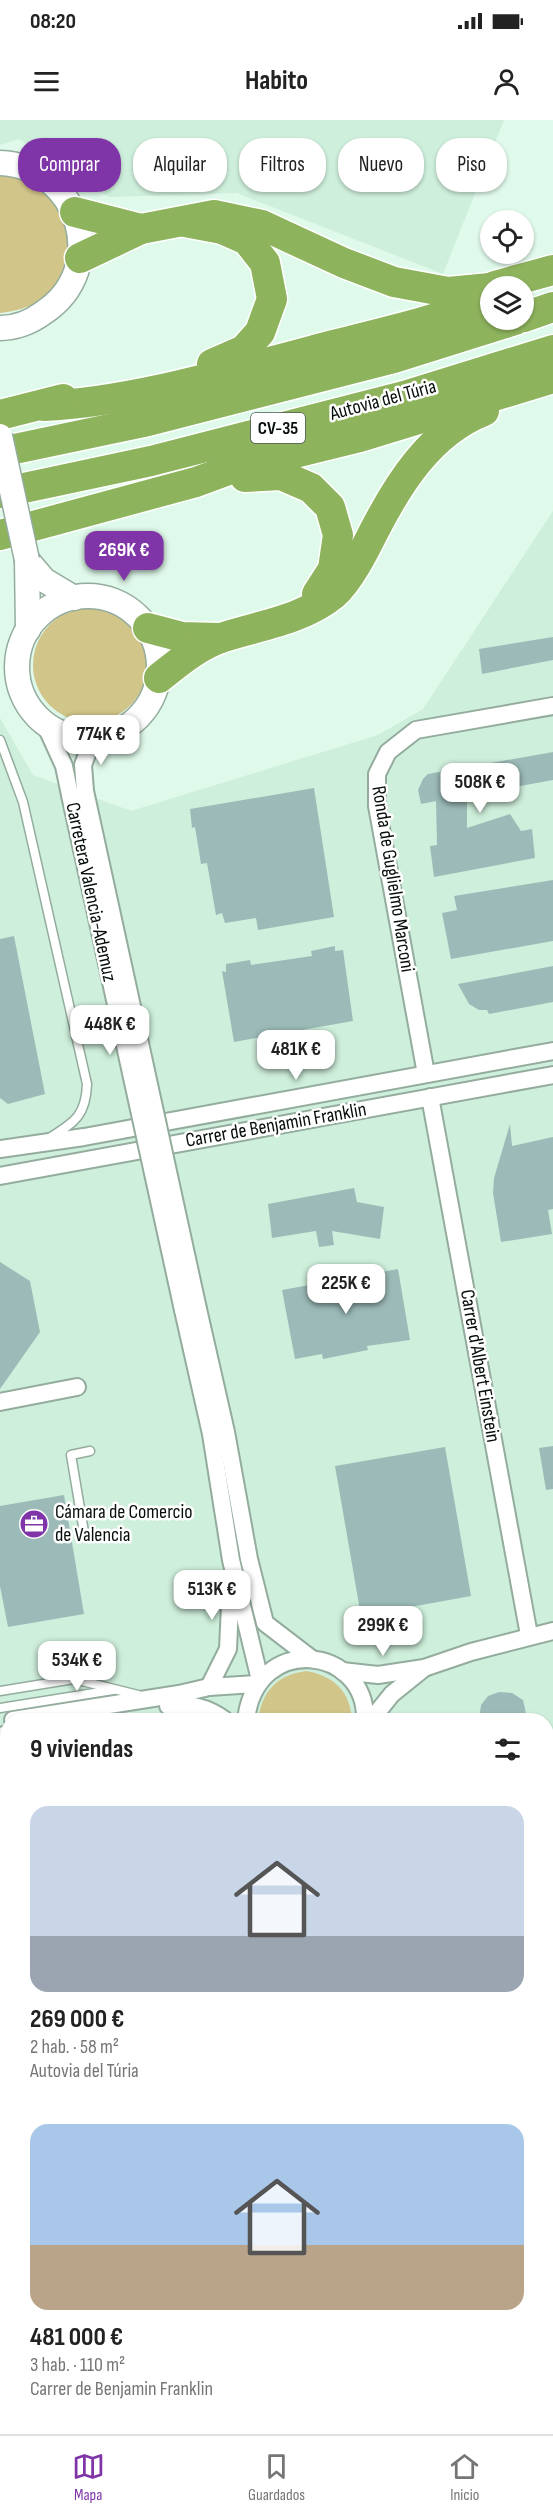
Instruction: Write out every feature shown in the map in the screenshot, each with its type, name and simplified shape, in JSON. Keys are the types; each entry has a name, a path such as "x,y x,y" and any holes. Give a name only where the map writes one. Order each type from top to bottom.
{"highway":[{"path":"75,212 141,229"},
{"path":"80,258 141,229 214,215 262,225 344,263 394,282 448,292 480,289"},
{"path":"0,415 44,406 76,395 195,372 243,350 260,332 272,299 265,262 247,240 222,229 185,222"},
{"path":"531,276 553,270"},
{"path":"534,283 553,275"},
{"path":"44,406 79,404 214,376 408,325 480,303"},
{"path":"534,314 553,307"},
{"name":"Autovia del Túria","path":"0,452 148,421 394,358 483,330"},
{"name":"Autovia del Túria","path":"0,493 151,461 266,432 404,396 553,350"},
{"path":"0,535 196,482 234,468 360,437 553,378"},
{"path":"159,678 186,656 222,638 276,623 307,610 335,593 361,556 393,494 431,444 473,415 531,393 553,378"},
{"path":"196,482 281,475 311,488 330,507 338,535 333,569 307,610"},
{"path":"148,628 183,637 222,638"}],"street":[{"path":"1,330 31,322 54,306 72,284 80,258 81,234 75,212 60,189 39,173 4,158"},
{"path":"0,436 27,560 28,630"},
{"path":"27,560 44,580 74,598"},
{"path":"95,596 116,602 134,612 148,628 158,652 159,678 151,701 136,720 116,733 93,738 67,734 44,722 30,708 21,689 18,669 20,649 28,630 40,615 56,604 74,598 95,596"},
{"name":"Ronda de Guglielmo Marconi","path":"426,1074 377,806 377,774 388,752 416,730 553,706"},
{"name":"Carretera Valencia-Ademuz","path":"44,722 78,793 191,1310"},
{"name":"Carretera Valencia-Ademuz","path":"78,793 83,765 93,738"},
{"name":"Carrer de Benjamin Franklin","path":"0,1149 43,1141 84,1137 553,1051"},
{"name":"Carrer de Benjamin Franklin","path":"0,1176 553,1075"},
{"name":"Carrer d'Albert Einstein","path":"430,1097 529,1635"},
{"path":"191,1310 231,1560 259,1682"},
{"path":"191,1310 226,1432 249,1559 265,1623 312,1659"},
{"path":"0,1402 77,1387"},
{"path":"209,1687 228,1649 231,1560"},
{"path":"342,1671 378,1675 424,1668 529,1635 553,1631"},
{"path":"247,1713 248,1701 259,1682 275,1667 293,1660 312,1659 328,1663 342,1671 354,1682 362,1696 364,1713"},
{"path":"377,1713 392,1694 424,1668"},
{"path":"56,1713 179,1694 209,1687 259,1682"},
{"path":"127,1713 187,1704 215,1713"}],"lane":[{"path":"0,740 23,802 87,1084 87,1102 75,1123 43,1141"},
{"path":"84,1532 70,1455 90,1451"},
{"path":"1,1692 74,1679 148,1698"},
{"path":"0,1708 116,1690"}],"shaded area":[{"path":"0,120 504,120 497,138 436,138 436,192 475,192 443,274 237,193 109,197 101,192 121,192 121,138 18,138 0,145"},
{"path":"0,175 18,178 18,192 48,192 59,204 66,219 69,236 68,253 55,285 43,298 28,307 0,313"},
{"path":"553,511 553,1713 0,1713 0,718 33,775 131,811 378,735 423,709"},
{"path":"90,608 112,613 130,625 142,643 147,665 142,687 130,705 112,717 90,722 68,717 50,705 38,687 33,665 38,643 50,625 68,613"},
{"path":"306,1671 316,1673 339,1686 348,1701 351,1713 259,1713 267,1693 273,1686 287,1676"}],"building":[{"path":"553,637 553,660 482,674 479,649"},
{"path":"553,752 553,780 467,796 467,828 510,814 521,831 532,829 535,858 434,877 430,846 437,845 436,801 421,804 418,790 423,779 428,774"},
{"path":"314,788 334,917 258,930 256,918 225,923 222,913 216,915 207,863 201,864 190,809"},
{"path":"553,880 553,941 451,959 442,913 457,910 454,896"},
{"path":"14,936 45,1094 8,1104 0,1098 0,939"},
{"path":"335,946 335,951 343,950 353,1021 234,1042 222,971 226,972 226,964 250,960 251,965 312,956 311,951"},
{"path":"553,966 553,1002 489,1014 487,1010 479,1010 469,1004 458,984"},
{"path":"510,1124 512,1146 553,1137 553,1209 548,1210 552,1234 501,1242 493,1193 494,1178"},
{"path":"354,1188 357,1202 384,1207 380,1239 332,1231 334,1245 319,1247 316,1231 272,1238 268,1204"},
{"path":"0,1262 30,1281 40,1332 0,1389"},
{"path":"398,1269 410,1340 367,1346 368,1350 323,1359 322,1354 295,1359 282,1290"},
{"path":"553,1446 553,1489 546,1490 539,1448"},
{"path":"445,1447 471,1596 361,1616 335,1466"},
{"path":"64,1495 84,1614 8,1627 0,1586 0,1506"},
{"path":"499,1692 512,1693 523,1700 526,1713 480,1713 481,1705 488,1696"}],"place":[{"name":"Cámara de Comercio de Valencia","path":"34,1524"}]}
